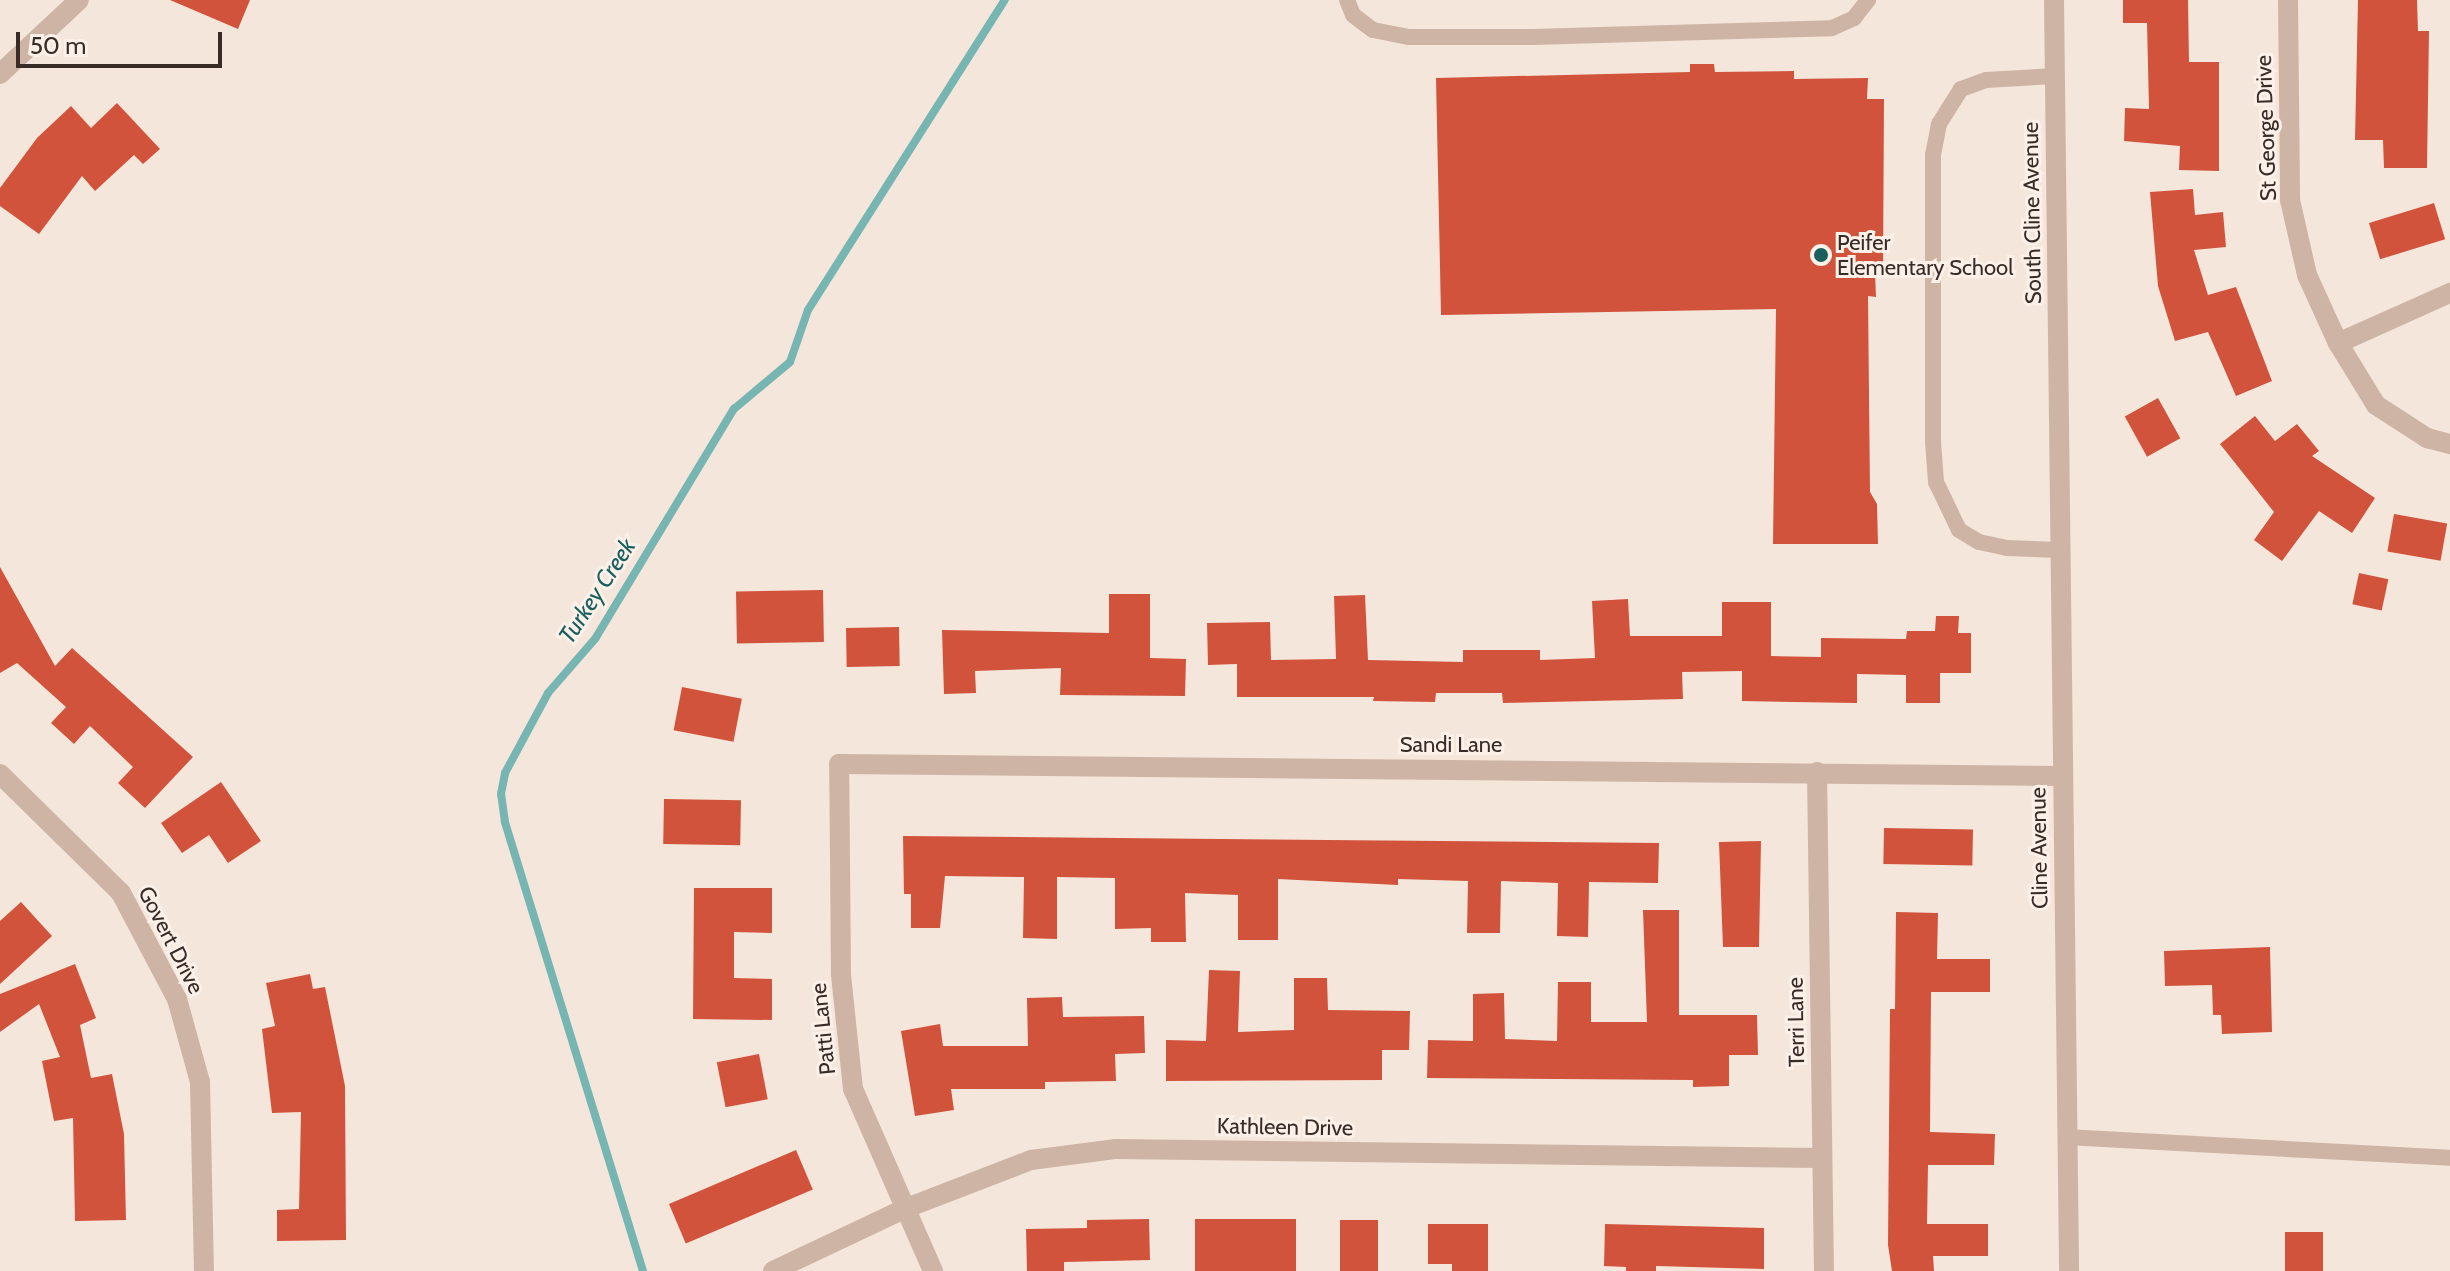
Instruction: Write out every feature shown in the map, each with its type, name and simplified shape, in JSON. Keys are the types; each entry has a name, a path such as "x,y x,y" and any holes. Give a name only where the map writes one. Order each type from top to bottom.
{"street":[{"path":"0,74 79,0"},
{"name":"South Cline Avenue","path":"2054,0 2058,425"},
{"name":"St George Drive","path":"2288,0 2290,200 2307,275 2338,343 2376,405 2427,438 2450,444"},
{"path":"2338,343 2450,293"},
{"name":"Cline Avenue","path":"2058,425 2069,1271"},
{"name":"Sandi Lane","path":"839,764 2062,776"},
{"name":"Patti Lane","path":"839,764 841,974 853,1089 933,1271"},
{"name":"Terri Lane","path":"1817,772 1824,1271"},
{"name":"Govert Drive","path":"0,774 121,893 177,999 200,1082 204,1271"},
{"name":"Kathleen Drive","path":"773,1271 904,1209 1031,1160 1116,1149 1821,1158"}],"lane":[{"path":"1347,0 1353,15 1373,30 1409,37 1832,28 1854,18 1868,0"},
{"path":"2055,76 1986,80 1961,89 1939,124 1933,155 1933,442 1936,482 1959,530 1979,542 2007,548 2060,550"},
{"path":"2066,1137 2450,1158"}],"building":[{"path":"170,0 250,0 238,29"},
{"path":"2123,0 2188,0 2189,62 2219,62 2219,171 2179,170 2180,146 2124,141 2125,108 2149,109 2147,23 2123,23"},
{"path":"2358,0 2417,0 2418,31 2429,31 2427,168 2384,168 2383,140 2355,140"},
{"name":"Peifer Elementary School","path":"1690,64 1714,64 1715,72 1794,71 1794,79 1868,78 1867,99 1884,99 1883,274 1875,274 1876,297 1868,296 1870,492 1877,504 1878,544 1773,544 1776,309 1441,315 1436,78 1690,72"},
{"path":"117,103 160,149 143,164 134,155 95,191 82,176 39,234 0,206 0,188 37,138 71,106 91,128"},
{"path":"2193,189 2195,215 2223,212 2226,247 2194,250 2208,295 2236,287 2272,381 2236,396 2208,332 2175,341 2158,286 2150,192"},
{"path":"2434,203 2445,239 2380,259 2369,223"},
{"path":"2158,398 2180,438 2147,457 2125,416"},
{"path":"2255,416 2275,441 2297,424 2319,451 2312,456 2375,498 2352,533 2319,511 2282,561 2254,540 2274,512 2220,444"},
{"path":"2394,514 2447,523 2441,561 2387,551"},
{"path":"0,567 55,666 72,648 193,757 145,808 118,783 133,767 90,726 74,744 51,723 66,707 17,663 0,673"},
{"path":"2359,573 2388,579 2382,611 2352,604"},
{"path":"823,590 824,642 737,644 736,592"},
{"path":"1109,594 1150,594 1150,658 1186,659 1185,696 1060,695 1061,668 975,671 976,693 944,694 942,630 1109,633"},
{"path":"1365,595 1368,660 1463,662 1463,650 1540,650 1540,660 1595,658 1592,601 1628,599 1630,636 1722,636 1722,602 1771,602 1771,656 1821,657 1821,638 1906,639 1907,631 1935,631 1936,616 1959,616 1958,633 1971,633 1971,673 1940,673 1940,703 1906,703 1906,675 1857,674 1857,703 1742,701 1742,671 1682,672 1683,699 1503,703 1502,693 1436,693 1435,702 1373,701 1374,697 1237,697 1237,664 1208,665 1207,623 1270,622 1271,660 1336,659 1334,596"},
{"path":"899,627 900,666 847,667 846,628"},
{"path":"682,687 742,699 733,742 674,730"},
{"path":"221,782 261,841 228,863 209,835 182,853 161,823"},
{"path":"664,799 741,800 740,845 663,844"},
{"path":"1884,828 1973,830 1972,866 1883,864"},
{"path":"903,836 1659,843 1658,883 1589,882 1588,937 1557,936 1558,883 1501,881 1500,933 1467,933 1468,881 1398,879 1398,885 1278,879 1278,940 1238,940 1238,895 1185,893 1186,942 1151,942 1151,928 1115,929 1115,878 1057,877 1057,939 1023,938 1024,877 945,876 940,928 911,928 911,894 904,894"},
{"path":"1761,841 1759,947 1723,947 1719,842"},
{"path":"694,888 772,888 772,933 734,932 734,978 772,979 772,1020 693,1019"},
{"path":"21,902 52,936 0,984 0,921"},
{"path":"1643,910 1679,910 1679,1015 1757,1015 1758,1055 1729,1055 1729,1086 1693,1087 1693,1080 1427,1078 1428,1040 1473,1041 1473,994 1504,993 1505,1039 1557,1041 1558,982 1591,982 1591,1022 1647,1022"},
{"path":"1896,912 1938,913 1937,959 1990,959 1990,992 1931,992 1930,1132 1995,1134 1994,1165 1928,1165 1927,1224 1988,1224 1988,1256 1933,1256 1934,1271 1892,1271 1888,1245 1890,1009 1895,1009"},
{"path":"2270,947 2272,1032 2222,1034 2221,1015 2213,1015 2212,985 2165,986 2164,951"},
{"path":"75,964 96,1018 80,1025 91,1078 112,1074 124,1134 126,1220 75,1221 73,1118 54,1121 42,1061 60,1057 39,1004 0,1032 0,994"},
{"path":"1209,970 1240,971 1238,1032 1294,1030 1294,978 1327,978 1328,1010 1410,1011 1409,1050 1382,1050 1382,1080 1166,1081 1166,1040 1206,1041"},
{"path":"310,974 313,989 325,987 345,1086 346,1240 277,1241 277,1210 299,1209 301,1112 272,1113 262,1029 275,1026 266,983"},
{"path":"1062,997 1063,1017 1144,1016 1145,1053 1115,1054 1116,1081 1045,1082 1045,1089 951,1089 954,1110 915,1116 901,1031 940,1024 943,1046 1028,1046 1027,998"},
{"path":"759,1054 768,1099 726,1107 717,1062"},
{"path":"796,1150 813,1190 686,1244 669,1204"},
{"path":"1149,1219 1150,1260 1064,1262 1064,1271 1027,1271 1026,1229 1087,1228 1087,1220"},
{"path":"1195,1219 1296,1219 1296,1271 1195,1271"},
{"path":"1340,1220 1378,1220 1378,1271 1340,1271"},
{"path":"1428,1224 1488,1224 1488,1271 1452,1271 1452,1264 1428,1264"},
{"path":"1605,1224 1764,1228 1764,1269 1656,1266 1656,1271 1626,1271 1626,1267 1604,1266"},
{"path":"2285,1232 2323,1232 2323,1271 2285,1271"}],"waterway":[{"name":"Turkey Creek","path":"643,1271 505,822 501,794 505,773 548,693 595,639 734,409 790,362 808,310 1005,0"}],"place":[{"name":"Peifer Elementary School","path":"1821,255"}]}
